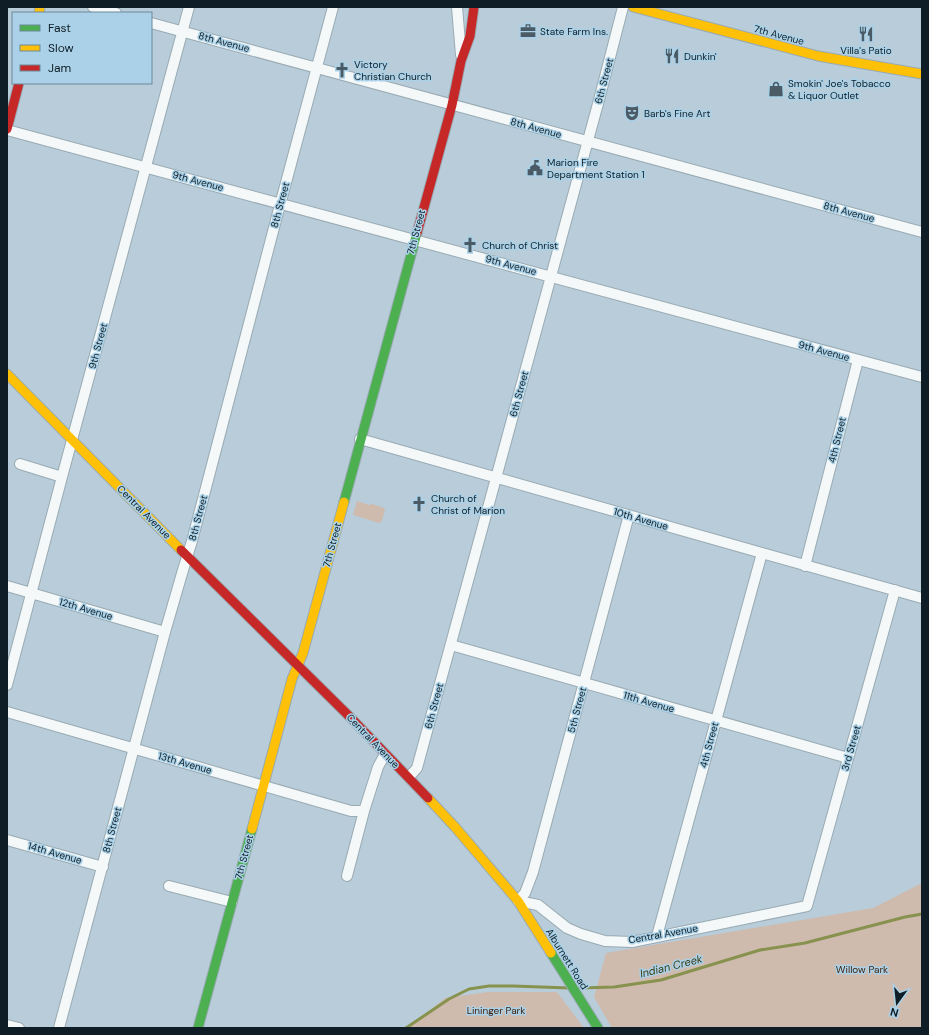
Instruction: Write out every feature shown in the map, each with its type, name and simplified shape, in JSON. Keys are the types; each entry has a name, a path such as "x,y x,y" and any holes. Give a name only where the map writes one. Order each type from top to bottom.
{"street":[{"path":"93,7 112,12"},
{"name":"9th Street","path":"7,685 189,7"},
{"name":"8th Street","path":"59,1028 194,532 333,7"},
{"name":"7th Street","path":"457,7 461,61"},
{"name":"7th Street","path":"198,1028 292,679 305,646 414,239 452,105 461,61 470,36 474,7"},
{"name":"6th Street","path":"409,777 417,768 588,142 623,7"},
{"name":"7th Avenue","path":"633,7 818,56 876,68 922,74"},
{"name":"8th Avenue","path":"152,23 922,232"},
{"path":"7,129 20,84"},
{"name":"9th Avenue","path":"7,129 922,377"},
{"name":"4th Street","path":"805,566 858,360"},
{"name":"Central Avenue","path":"7,374 409,777 455,827 518,901 538,905 567,928 581,934 605,941 632,942 807,906"},
{"name":"10th Avenue","path":"360,439 762,554 922,598"},
{"path":"20,464 62,477"},
{"name":"5th Street","path":"518,901 525,893 533,872 629,515"},
{"name":"4th Street","path":"657,936 715,720 762,554"},
{"name":"12th Avenue","path":"7,586 166,632"},
{"name":"3rd Street","path":"807,906 894,590"},
{"name":"11th Avenue","path":"451,645 848,758"},
{"name":"13th Avenue","path":"7,712 351,811 364,811"},
{"path":"347,876 379,762 385,754"},
{"name":"14th Avenue","path":"7,840 102,867"},
{"path":"169,886 232,902"},
{"name":"Alburnett Road","path":"518,901 598,1028"},
{"path":"7,1025 19,1028"}],"green space":[{"path":"357,501 384,508 385,510 382,521 379,523 353,515"},
{"name":"Willow Park","path":"922,883 922,1028 612,1028 594,997 606,953 873,908"},
{"name":"Lininger Park","path":"488,992 557,992 584,1028 408,1028 445,998"}],"waterway":[{"name":"Indian Creek","path":"579,988 614,987 661,980 760,950 805,943 922,914"},
{"name":"Indian Creek","path":"406,1028 449,999 469,989 489,986 569,988"}],"traffic: fast":[{"path":"344,502 417,233"},
{"path":"198,1028 252,829"},
{"path":"551,953 598,1028"}],"traffic: slow":[{"path":"39,12 40,7"},
{"path":"633,7 818,56 922,74"},
{"path":"7,374 181,550"},
{"path":"252,829 292,679 303,653 344,502"},
{"path":"428,798 455,827 518,901 551,953"}],"traffic: jam":[{"path":"417,233 452,105 461,61 470,36 474,7"},
{"path":"7,129 19,84"},
{"path":"181,550 353,720 428,798"}],"place":[{"name":"State Farm Ins.","path":"528,31"},
{"name":"Villa's Patio","path":"866,34"},
{"name":"Dunkin'","path":"672,56"},
{"name":"Victory Christian Church","path":"342,70"},
{"name":"Smokin' Joe's Tobacco & Liquor Outlet","path":"776,89"},
{"name":"Barb's Fine Art","path":"632,113"},
{"name":"Marion Fire Department Station 1","path":"535,168"},
{"name":"Church of Christ","path":"470,245"},
{"name":"Church of Christ of Marion","path":"419,504"}]}
